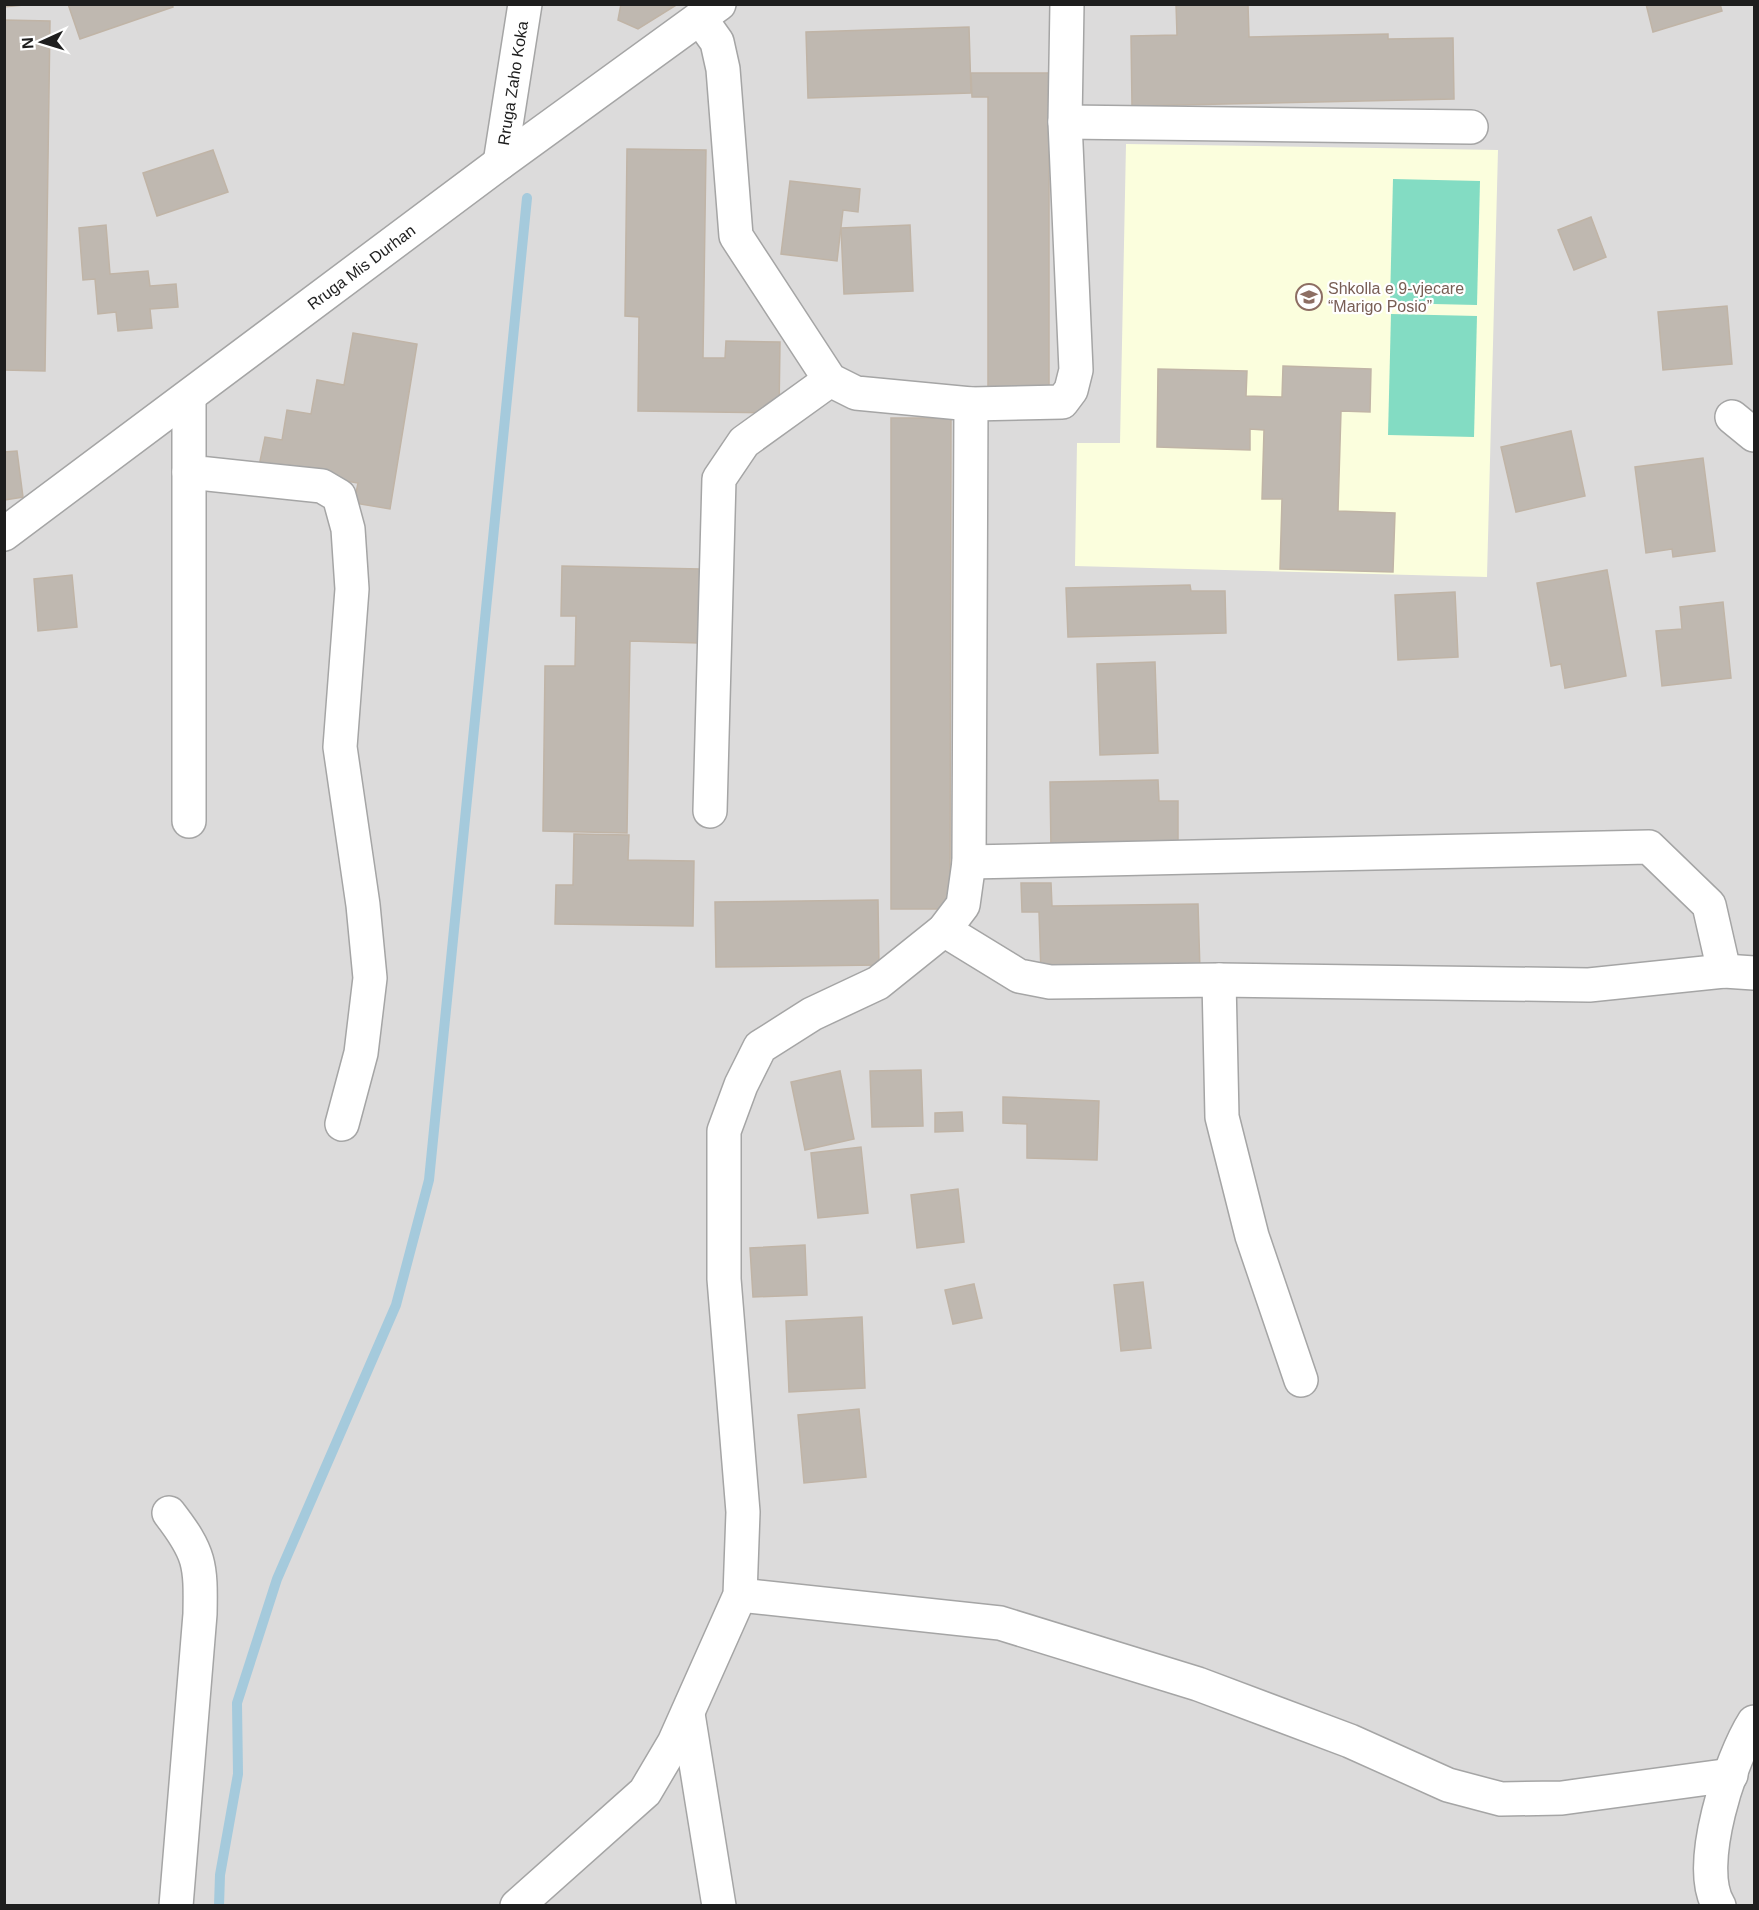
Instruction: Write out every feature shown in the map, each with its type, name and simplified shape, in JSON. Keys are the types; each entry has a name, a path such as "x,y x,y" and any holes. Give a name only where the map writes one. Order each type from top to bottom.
{"street":[{"name":"Rruga Zaho Koka","path":"500,163 525,4"},
{"path":"709,11 723,69 736,236 830,380 856,393 971,404 1062,402 1071,390 1076,370 1065,122 1066,4"},
{"name":"Rruga Mis Durhan","path":"4,534 189,398 500,163 709,11"},
{"path":"1065,122 1471,127"},
{"path":"710,811 719,479 744,442 830,380"},
{"path":"189,398 189,821"},
{"path":"517,1905 645,1792 688,1714 740,1595 743,1512 724,1279 724,1131 741,1085 760,1047 812,1014 878,983 944,930 963,905 969,862 971,404"},
{"path":"189,472 322,486 339,495 348,528 352,589 340,747 363,905 370,978 361,1053 342,1124"},
{"path":"944,930 1019,976 1050,982 1219,980 1588,985 1739,972 1709,905 1648,847 969,862"},
{"path":"1219,980 1222,1117 1252,1236 1301,1380"},
{"path":"169,1513 190,1540 201,1568 200,1614 176,1905"},
{"path":"740,1595 1000,1623 1198,1684 1350,1741 1448,1785 1501,1799 1562,1798 1731,1775"},
{"path":"688,1714 719,1905"},
{"path":"1715,1904 1710,1863 1714,1832 1731,1775 1746,1735 1755,1722"}],"shaded area":[{"path":"5,5 1754,5 1754,1905 5,1905"},
{"name":"Shkolla e 9-vjecare “Marigo Posio”","path":"1126,144 1498,150 1487,577 1075,566 1077,443 1120,443"}],"green space":[{"path":"1393,179 1480,181 1477,305 1390,303"},
{"path":"1391,314 1477,316 1474,437 1388,435"}],"building":[{"path":"4,4 34,4 4,7"},
{"path":"68,4 172,4 173,7 80,39"},
{"path":"621,4 678,4 638,29 618,20"},
{"path":"1176,4 1248,4 1249,37 1388,34 1388,39 1453,38 1454,99 1132,106 1131,36 1177,35"},
{"path":"1646,4 1720,4 1722,11 1653,32"},
{"path":"4,20 50,21 45,371 4,370"},
{"path":"969,27 971,93 808,98 806,32"},
{"path":"971,73 1049,73 1049,391 988,391 988,97 972,97"},
{"path":"627,149 706,150 703,358 725,358 726,341 780,342 779,413 638,411 639,317 625,316"},
{"path":"213,150 228,192 157,216 143,173"},
{"path":"790,181 860,189 858,212 843,210 837,261 781,254"},
{"path":"1591,217 1606,257 1574,270 1558,230"},
{"path":"106,225 110,274 148,271 150,286 176,284 178,307 150,309 152,328 118,331 116,312 98,314 95,279 83,280 79,228"},
{"path":"910,225 913,291 844,294 841,228"},
{"path":"1727,306 1732,364 1663,370 1658,312"},
{"path":"353,333 417,344 390,509 354,503 358,483 259,466 265,437 282,440 287,410 311,414 317,380 344,385"},
{"path":"1283,366 1371,369 1370,412 1341,411 1338,511 1395,513 1393,572 1280,569 1282,499 1262,499 1264,430 1250,429 1250,450 1157,447 1158,369 1247,371 1246,396 1282,397"},
{"path":"891,418 951,418 950,909 891,909"},
{"path":"1571,431 1585,496 1516,512 1501,447"},
{"path":"17,451 23,497 4,500 4,452"},
{"path":"1703,458 1715,551 1673,557 1672,549 1646,553 1635,467"},
{"path":"562,566 700,569 699,643 630,641 627,833 543,831 545,666 575,666 576,616 561,616"},
{"path":"1607,570 1626,676 1565,688 1561,664 1551,666 1537,583"},
{"path":"72,575 77,627 38,631 34,579"},
{"path":"1190,585 1191,591 1225,591 1226,633 1068,637 1066,588"},
{"path":"1455,592 1458,657 1398,660 1395,595"},
{"path":"1723,602 1731,678 1662,686 1656,631 1682,629 1680,607"},
{"path":"1155,662 1158,753 1100,755 1097,664"},
{"path":"1158,780 1159,801 1178,801 1178,847 1051,849 1050,782"},
{"path":"574,834 629,835 628,860 694,861 693,926 555,924 556,885 573,885"},
{"path":"1021,883 1051,883 1052,906 1198,904 1200,971 1041,974 1039,912 1022,912"},
{"path":"878,900 879,965 716,967 715,902"},
{"path":"921,1070 923,1126 872,1127 870,1071"},
{"path":"840,1071 854,1139 805,1150 791,1082"},
{"path":"1003,1097 1099,1101 1097,1160 1027,1158 1027,1124 1003,1123"},
{"path":"962,1112 963,1131 935,1132 935,1113"},
{"path":"861,1147 868,1213 818,1218 811,1153"},
{"path":"958,1189 964,1242 917,1248 911,1195"},
{"path":"805,1245 807,1295 753,1297 750,1248"},
{"path":"1143,1282 1151,1348 1121,1351 1114,1285"},
{"path":"974,1284 982,1318 953,1324 945,1290"},
{"path":"862,1317 865,1388 789,1392 786,1321"},
{"path":"859,1409 866,1477 804,1483 798,1415"}],"waterway":[{"path":"219,1906 220,1875 238,1774 237,1703 277,1579 396,1305 429,1180 527,198"}],"place":[{"name":"Shkolla e 9-vjecare “Marigo Posio”","path":"1309,297"}]}
